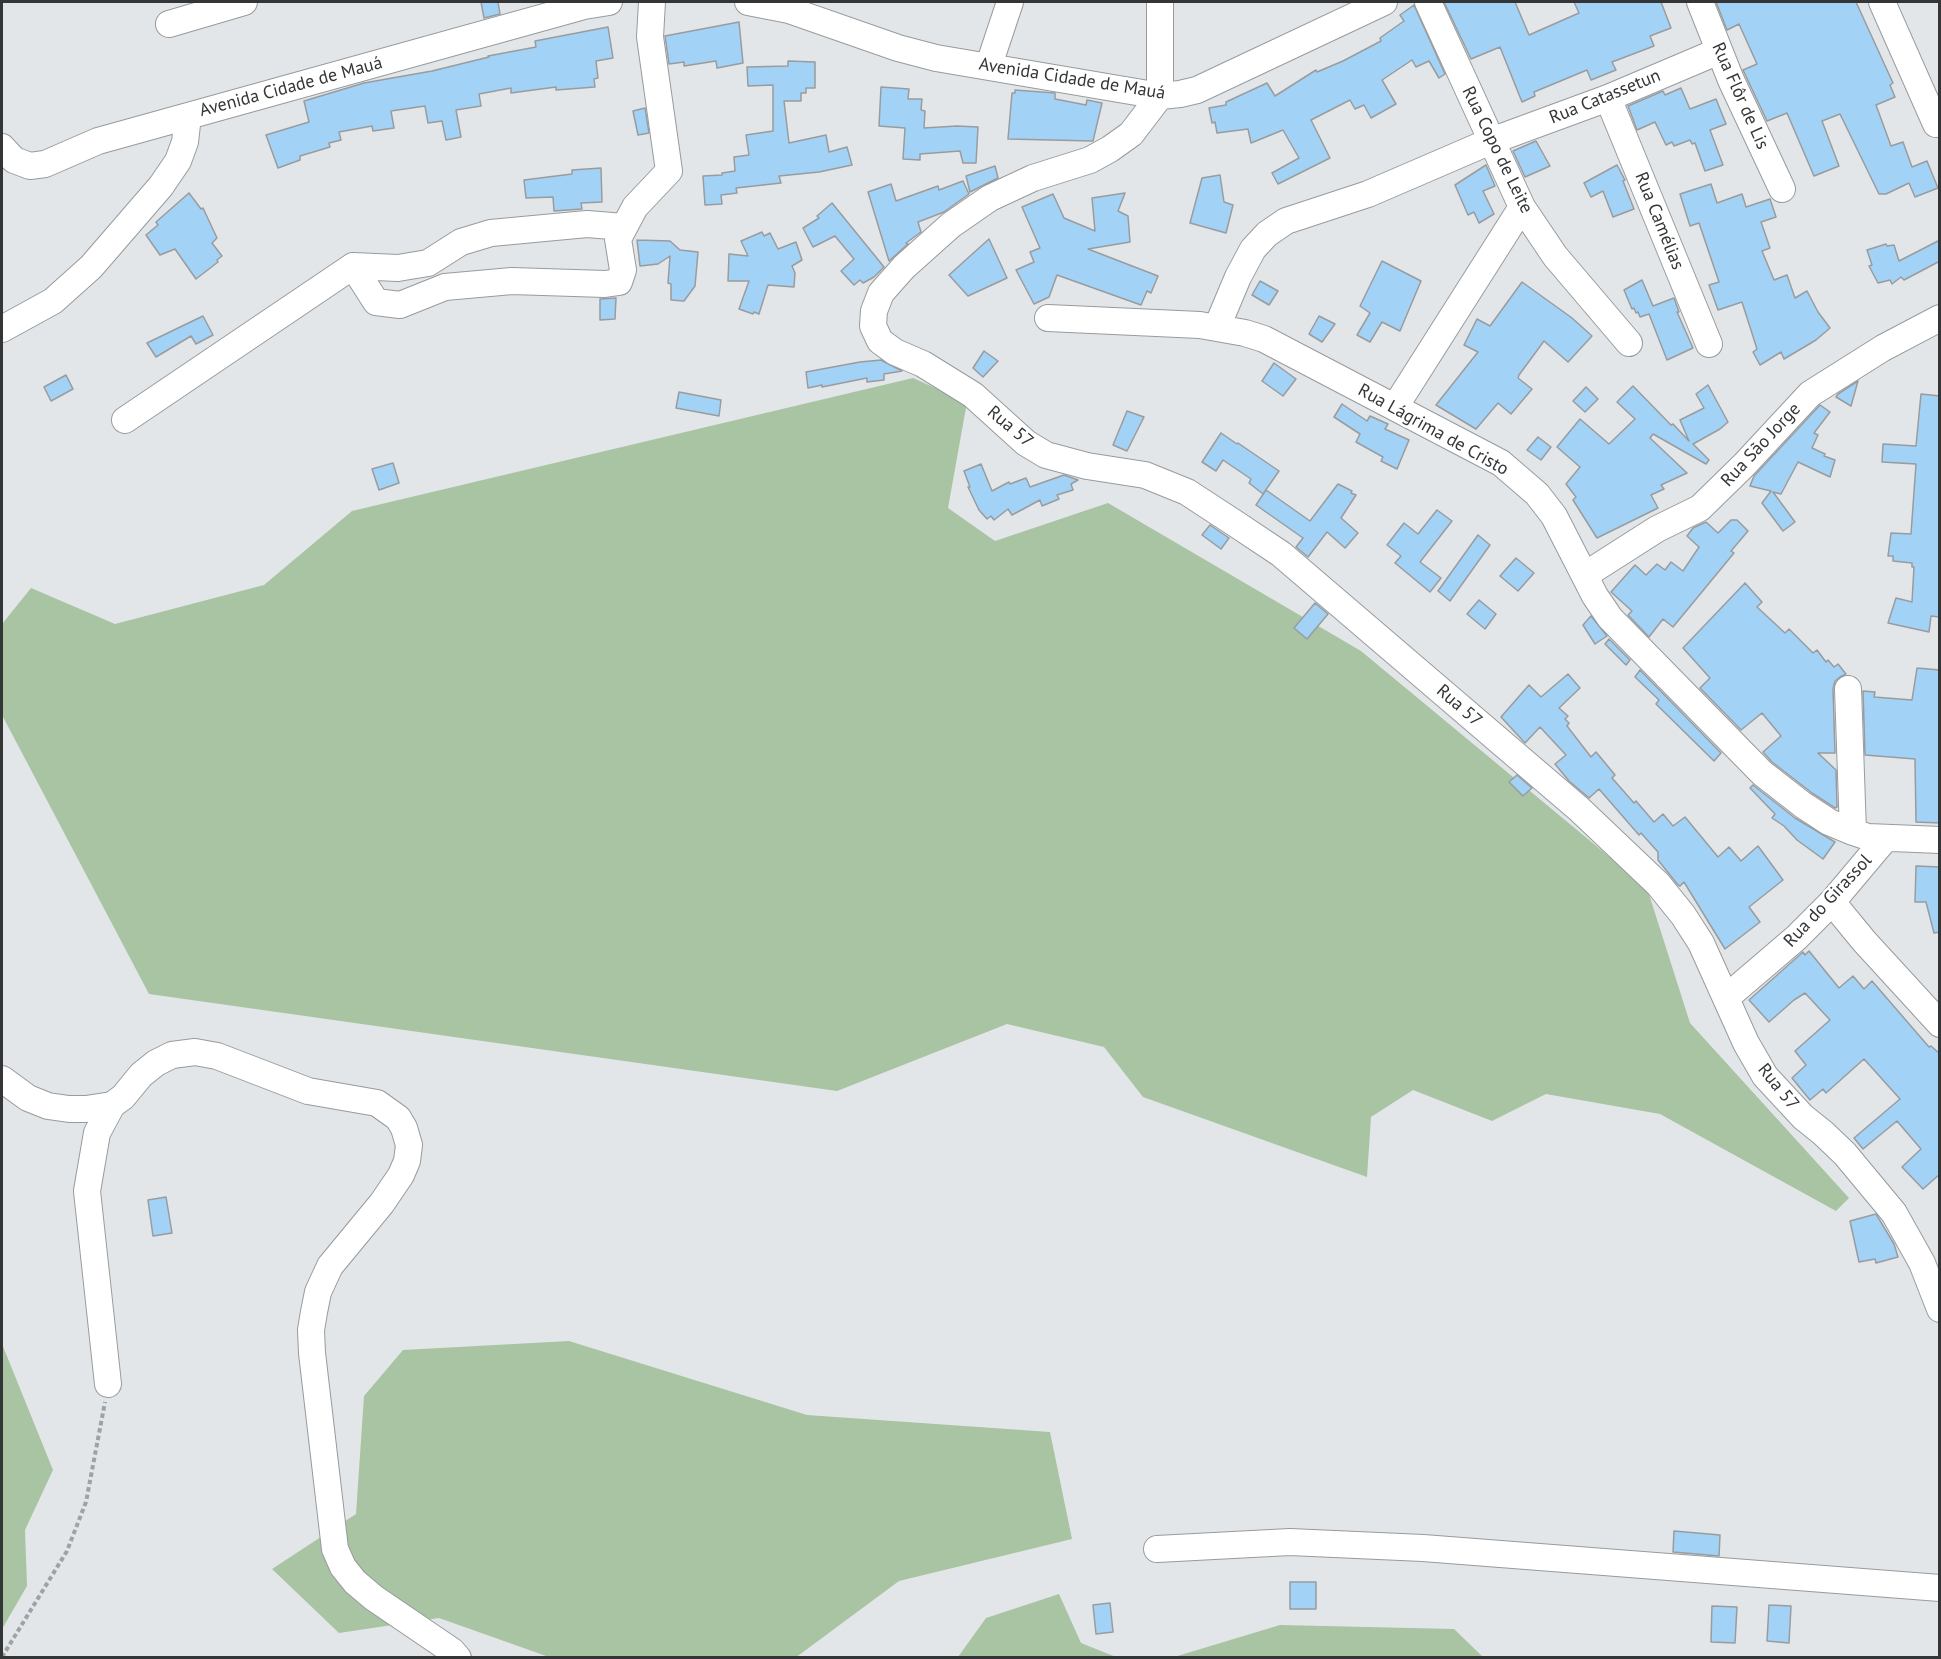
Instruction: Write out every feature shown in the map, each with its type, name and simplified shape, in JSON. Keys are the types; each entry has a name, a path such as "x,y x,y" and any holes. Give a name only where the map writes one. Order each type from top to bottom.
{"street":[{"path":"169,24 244,2"},
{"name":"Avenida Cidade de Mauá","path":"2,329 53,301 91,267 161,186 178,161 186,142 188,116 585,4 609,2"},
{"path":"353,266 376,302 400,306 445,287 512,280 605,284 619,282 623,270 618,239 635,207 669,171 650,37 652,2"},
{"name":"Avenida Cidade de Mauá","path":"748,2 791,6 898,48 936,58 1160,96 1197,90 1384,2"},
{"path":"989,66 1010,2"},
{"path":"1160,2 1160,96"},
{"name":"Rua Copo de Leite","path":"1428,2 1522,207 1555,256 1629,343"},
{"name":"Rua Flôr de Lis","path":"1700,2 1731,80 1782,189"},
{"path":"1882,2 1936,124"},
{"name":"Rua Catassetun","path":"1217,327 1238,277 1253,249 1267,234 1286,221 1368,194 1491,141 1608,98 1719,51"},
{"name":"Rua 57","path":"1160,96 1131,134 1110,148 1090,160 1033,178 990,198 951,225 904,267 881,293 873,311 873,326 880,341 895,352 922,364 973,395 1026,443 1046,455 1087,466 1145,475 1187,492 1281,554 1580,809 1658,884 1683,915 1695,934 1727,998 1746,1043 1765,1076 1803,1117 1845,1154 1894,1213 1922,1263 1940,1309"},
{"name":"Rua Camélias","path":"1608,98 1709,344"},
{"path":"2,147 14,160 30,166 45,164 98,141 188,116"},
{"path":"1395,407 1522,207"},
{"path":"124,420 353,266 398,268 428,263 461,242 491,233 587,224 624,227"},
{"name":"Rua Lágrima de Cristo","path":"1048,318 1217,327 1264,339 1501,463 1537,494 1554,516 1595,596 1610,618 1762,773 1829,822 1869,837 1885,839"},
{"name":"Rua São Jorge","path":"1585,575 1657,529 1700,508 1744,465 1810,394 1883,348 1940,318"},
{"path":"1848,689 1853,832"},
{"name":"Rua do Girassol","path":"1727,998 1796,938 1832,902 1885,839 1940,840"},
{"path":"1832,902 1864,941 1940,1024"},
{"path":"108,1384 87,1191 98,1133 112,1105 123,1097 141,1075 156,1063 172,1055 195,1052 217,1056 308,1091 377,1103 399,1118 409,1146 407,1161 401,1175 382,1203 330,1266 318,1292 314,1311 311,1330 312,1353 335,1549 343,1567 355,1582 374,1598 452,1651 458,1658"},
{"path":"2,1079 28,1098 48,1106 69,1109 112,1105"},
{"path":"1157,1549 1290,1542 1423,1548 1940,1588"}],"path":[{"path":"2,1657 67,1551 86,1502 108,1384"}],"green space":[{"path":"913,378 967,402 948,508 995,541 1108,503 1361,651 1647,888 1690,1023 1849,1198 1836,1211 1660,1114 1546,1094 1492,1121 1413,1090 1371,1117 1367,1177 1143,1097 1104,1047 1007,1024 837,1091 149,994 2,715 2,624 31,588 115,624 264,585 352,511"},
{"path":"569,1341 807,1415 1050,1432 1072,1539 899,1581 795,1658 549,1657 439,1618 339,1633 272,1569 356,1514 364,1396 403,1350"},
{"path":"2,1344 53,1470 25,1530 27,1586 2,1629"},
{"path":"1059,1594 1081,1643 1116,1657 958,1657 986,1618"},
{"path":"1280,1625 1454,1629 1483,1657 1174,1657"}],"building":[{"path":"481,2 498,2 500,14 484,18"},
{"path":"1444,2 1515,2 1529,35 1579,13 1574,2 1661,2 1671,28 1650,36 1654,46 1612,62 1616,70 1591,80 1587,70 1534,92 1535,96 1522,102 1500,47 1471,59"},
{"path":"1716,2 1856,2 1893,83 1890,85 1895,97 1876,105 1891,146 1903,142 1912,167 1927,161 1938,188 1915,197 1909,183 1886,194 1879,194 1840,114 1822,121 1839,166 1814,176 1787,113 1767,121 1743,70 1757,64 1739,24 1727,30"},
{"path":"1414,5 1445,74 1439,78 1429,61 1416,67 1412,60 1382,80 1396,104 1371,118 1364,105 1355,109 1350,100 1311,120 1330,158 1278,184 1272,173 1299,158 1283,130 1251,143 1248,129 1217,133 1209,108 1226,105 1226,102 1267,83 1275,96 1316,70 1317,72 1343,61 1381,41 1380,38 1404,21 1400,15"},
{"path":"739,22 743,63 717,68 716,61 684,66 684,62 669,64 665,36"},
{"path":"608,27 613,58 596,61 598,78 594,79 595,87 556,90 556,87 511,93 511,88 479,94 481,106 456,110 461,137 446,140 442,121 428,123 425,106 391,111 394,128 373,131 372,126 339,132 341,140 329,143 330,147 300,156 300,160 278,168 266,135 309,122 304,101 364,83 432,71 488,56 536,47 535,41"},
{"path":"788,61 815,62 815,88 806,88 806,93 801,93 801,101 784,101 789,143 826,135 829,152 847,147 852,165 819,172 779,176 781,183 736,188 737,193 721,195 722,204 705,205 703,176 722,175 722,173 735,171 734,157 749,155 746,135 773,131 773,85 748,86 747,67 788,66"},
{"path":"881,87 909,89 908,99 922,99 921,110 925,111 924,128 978,127 976,163 963,163 960,151 920,154 920,160 903,159 905,128 879,126"},
{"path":"1681,88 1690,109 1716,99 1726,124 1710,130 1723,165 1705,171 1695,143 1692,144 1690,140 1674,146 1672,142 1666,145 1655,122 1637,130 1628,106 1663,91 1665,95"},
{"path":"1015,90 1055,93 1055,99 1086,105 1087,100 1102,103 1093,141 1008,139 1012,93 1015,93"},
{"path":"645,108 649,133 638,135 633,111"},
{"path":"1536,141 1550,166 1525,177 1513,151"},
{"path":"1486,165 1495,186 1483,191 1494,214 1479,223 1474,212 1468,215 1455,185"},
{"path":"1617,165 1625,180 1623,181 1634,209 1613,217 1603,191 1591,197 1584,183"},
{"path":"995,166 998,178 970,192 966,176"},
{"path":"601,168 602,202 581,203 582,209 554,211 553,197 526,198 524,180 572,174 572,170"},
{"path":"1220,175 1224,202 1233,205 1226,233 1190,223 1202,178"},
{"path":"963,181 969,194 944,212 918,222 921,232 906,243 908,244 889,261 868,192 891,184 896,201 938,186 939,190"},
{"path":"1711,184 1717,203 1742,194 1746,207 1770,199 1776,217 1761,222 1770,248 1762,251 1774,280 1787,275 1795,298 1807,291 1830,328 1816,340 1784,359 1781,352 1760,365 1753,352 1757,349 1742,302 1718,310 1709,285 1719,282 1699,223 1690,226 1680,194"},
{"path":"189,193 201,209 203,208 217,238 212,243 222,256 217,260 218,262 196,279 175,249 160,255 146,235 158,225 156,222"},
{"path":"1125,193 1118,211 1128,216 1130,242 1088,249 1158,276 1151,293 1147,291 1141,305 1057,275 1049,297 1034,304 1016,270 1034,262 1030,252 1040,248 1022,207 1053,194 1064,218 1095,231 1092,198"},
{"path":"832,203 884,267 874,277 863,283 860,280 854,285 841,271 854,259 835,236 813,247 803,228 819,218 817,216"},
{"path":"762,232 764,236 770,233 778,249 796,242 802,260 792,266 795,273 794,287 768,285 759,314 754,312 753,314 739,309 749,281 728,281 729,254 748,256 741,241"},
{"path":"989,239 1007,278 968,296 949,275"},
{"path":"637,240 670,241 680,250 698,252 695,286 684,301 671,300 671,284 668,283 670,256 658,264 640,266"},
{"path":"1940,240 1940,261 1904,280 1901,277 1892,284 1890,280 1878,283 1869,266 1872,265 1867,250 1886,244 1887,246 1894,245 1899,261"},
{"path":"1382,261 1421,281 1400,331 1382,322 1370,342 1357,335 1370,313 1360,306"},
{"path":"1642,280 1653,306 1674,298 1679,312 1677,312 1693,348 1667,360 1649,314 1640,317 1634,308 1632,309 1624,290"},
{"path":"1260,281 1278,291 1269,305 1252,295"},
{"path":"1522,282 1572,318 1592,336 1568,362 1544,341 1518,378 1532,389 1511,414 1498,403 1476,429 1436,405 1478,352 1464,345 1477,319 1490,326"},
{"path":"616,298 615,319 600,320 600,299"},
{"path":"203,316 213,335 196,344 191,336 156,357 147,343"},
{"path":"1319,316 1335,324 1322,342 1309,334"},
{"path":"984,351 998,361 983,377 973,368"},
{"path":"881,360 902,371 884,374 884,380 867,382 867,378 808,388 806,372"},
{"path":"1274,363 1296,379 1283,396 1262,381"},
{"path":"66,375 73,389 51,401 44,387"},
{"path":"1858,381 1851,406 1836,397 1838,394"},
{"path":"1708,385 1728,422 1693,444 1709,460 1706,464 1653,434 1650,438 1687,473 1661,485 1664,489 1651,495 1658,508 1597,538 1573,500 1576,497 1566,484 1580,467 1557,447 1580,419 1609,444 1635,419 1617,402 1633,386 1689,441 1680,420 1704,408 1696,394"},
{"path":"1586,387 1598,399 1585,412 1573,401"},
{"path":"679,392 721,400 719,416 676,408"},
{"path":"1921,394 1940,396 1940,617 1931,616 1929,632 1888,623 1896,598 1912,602 1914,567 1912,563 1893,561 1893,556 1888,556 1891,533 1911,534 1916,464 1882,462 1883,444 1916,446"},
{"path":"1342,404 1367,421 1370,416 1388,424 1385,429 1409,440 1397,469 1381,461 1383,457 1356,442 1360,434 1334,417"},
{"path":"1820,405 1830,412 1814,433 1818,435 1812,448 1835,460 1830,477 1798,462 1781,494 1773,492 1795,522 1783,531 1762,503 1771,491 1750,486 1754,476"},
{"path":"1127,411 1144,417 1127,451 1113,445"},
{"path":"1221,433 1279,471 1263,494 1249,483 1251,479 1223,460 1216,471 1202,462"},
{"path":"1538,437 1551,447 1541,460 1527,450"},
{"path":"393,463 399,483 379,490 372,469"},
{"path":"981,464 992,491 1009,482 1010,484 1026,478 1030,487 1064,475 1078,480 1071,484 1073,490 1057,495 1059,499 1042,506 1040,500 1012,515 1008,509 994,520 991,516 987,519 979,510 968,487 970,487 964,471"},
{"path":"1338,484 1356,495 1341,518 1358,533 1345,548 1327,532 1308,557 1296,547 1303,538 1256,505 1266,490 1310,521"},
{"path":"1437,510 1452,521 1420,562 1441,578 1430,592 1395,563 1401,556 1387,545 1404,523 1418,534"},
{"path":"1731,520 1737,520 1748,531 1731,551 1734,553 1673,627 1663,619 1649,637 1628,615 1632,611 1611,592 1635,565 1646,575 1657,564 1665,570 1671,562 1683,571 1699,547 1687,536 1693,528 1706,522 1718,533"},
{"path":"1210,525 1229,538 1221,549 1202,535"},
{"path":"1478,535 1490,545 1450,601 1438,591"},
{"path":"1516,558 1534,573 1518,591 1500,576"},
{"path":"1745,583 1762,602 1757,607 1785,633 1789,629 1813,653 1817,650 1826,662 1828,660 1834,667 1838,664 1846,674 1835,681 1833,689 1835,753 1818,753 1836,770 1837,807 1835,808 1772,762 1763,752 1781,736 1762,713 1741,730 1700,688 1710,678 1683,648"},
{"path":"1479,600 1496,614 1485,629 1467,614"},
{"path":"1315,603 1328,614 1307,639 1294,628"},
{"path":"1591,616 1607,636 1595,644 1583,625"},
{"path":"1609,639 1630,660 1626,665 1605,644"},
{"path":"1917,668 1940,670 1940,823 1916,822 1915,759 1865,755 1863,691 1875,692 1874,697 1912,700"},
{"path":"1640,670 1721,753 1714,761 1656,704 1659,700 1635,677"},
{"path":"1568,674 1580,688 1559,708 1568,716 1565,719 1569,723 1567,726 1591,757 1596,752 1615,775 1612,778 1634,803 1636,801 1654,822 1663,814 1673,826 1685,817 1718,857 1729,847 1741,861 1758,846 1783,880 1749,907 1760,922 1725,949 1684,882 1678,885 1658,860 1658,852 1641,833 1639,835 1599,789 1589,798 1569,781 1555,764 1566,755 1540,727 1525,743 1501,717 1529,685 1541,697"},
{"path":"1517,775 1532,788 1523,796 1509,782"},
{"path":"1753,785 1795,818 1835,842 1823,859 1772,818 1775,814 1750,788"},
{"path":"1916,866 1940,867 1940,932 1934,933 1926,902 1915,902"},
{"path":"1809,951 1839,988 1853,976 1864,989 1872,981 1929,1047 1931,1046 1940,1054 1940,1174 1923,1189 1902,1167 1921,1149 1897,1121 1863,1149 1854,1138 1900,1099 1864,1059 1826,1093 1823,1089 1810,1100 1792,1078 1806,1065 1795,1051 1830,1020 1805,993 1769,1022 1749,1000 1803,952 1805,955"},
{"path":"166,1197 172,1233 153,1236 148,1200"},
{"path":"1876,1214 1894,1244 1898,1257 1876,1263 1875,1259 1859,1262 1850,1221"},
{"path":"1674,1531 1720,1535 1719,1556 1673,1552"},
{"path":"1290,1582 1316,1582 1316,1609 1290,1609"},
{"path":"1110,1603 1113,1632 1096,1634 1093,1605"},
{"path":"1769,1605 1791,1606 1789,1643 1767,1641"},
{"path":"1712,1606 1737,1607 1735,1643 1711,1642"}]}
